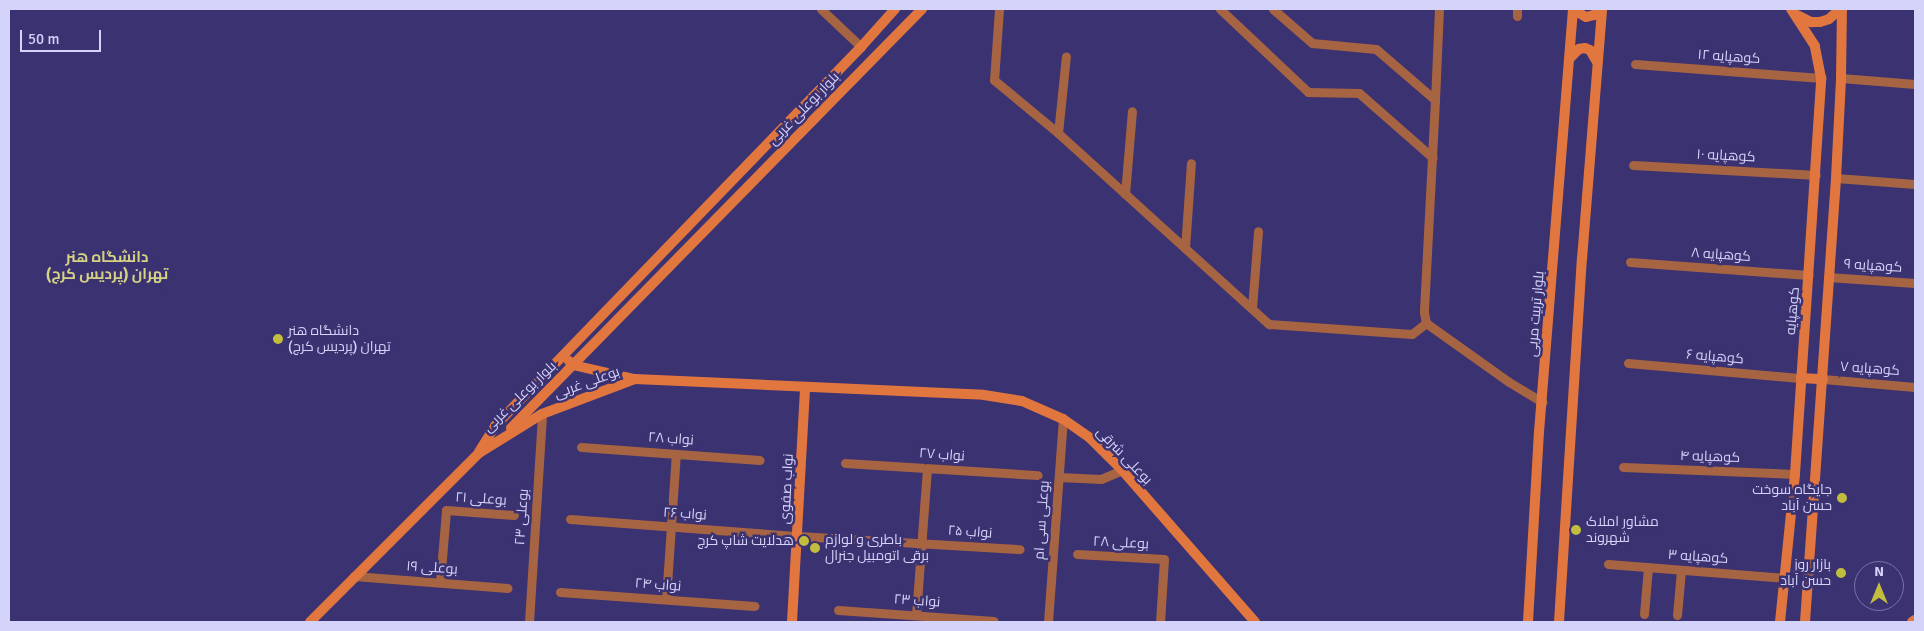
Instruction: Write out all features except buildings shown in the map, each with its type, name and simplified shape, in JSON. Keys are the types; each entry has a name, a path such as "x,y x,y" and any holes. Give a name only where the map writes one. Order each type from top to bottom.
{"street":[{"path":"821,9 861,47"},
{"name":"بلوار بوعلی غربی","path":"479,453 495,426 861,47 895,9"},
{"name":"بلوار بوعلی غربی","path":"479,453 506,434 922,9"},
{"path":"1000,9 994,80 1058,133 1269,324 1412,334 1426,323"},
{"path":"1220,9 1308,92 1359,93 1433,158"},
{"path":"1273,9 1312,43 1376,49 1435,100"},
{"path":"1439,9 1424,312 1426,323 1542,402"},
{"path":"1575,9 1586,17 1594,15 1600,9"},
{"name":"بلوار تربیت مربی","path":"1528,622 1542,402 1575,9"},
{"path":"1559,622 1600,9"},
{"path":"1791,9 1802,19 1811,22 1829,19 1841,9"},
{"name":"کوهپایه","path":"1780,622 1786,578 1795,474 1821,78 1815,46 1791,9"},
{"path":"1805,622 1836,178 1841,78 1841,9"},
{"path":"1570,58 1579,49 1585,48 1590,50 1597,63"},
{"path":"1058,133 1066,56"},
{"name":"کوهپایه ۱۲","path":"1635,64 1821,78"},
{"path":"1841,78 1915,84"},
{"path":"1125,194 1132,111"},
{"path":"1185,248 1191,163"},
{"name":"کوهپایه ۱۰","path":"1633,165 1816,175"},
{"path":"1836,178 1915,184"},
{"path":"1252,308 1258,231"},
{"name":"کوهپایه ۸","path":"1630,262 1809,275"},
{"name":"کوهپایه ۹","path":"1828,277 1915,283"},
{"path":"563,356 573,365 635,379"},
{"name":"کوهپایه ۶","path":"1628,363 1801,378"},
{"path":"1801,378 1823,380"},
{"name":"بوعلی غربی","path":"310,622 479,453 542,414 635,379 805,387"},
{"name":"کوهپایه ۷","path":"1823,380 1915,387"},
{"name":"بوعلی شرقی","path":"805,387 984,395 1022,401 1063,419 1090,438 1122,470 1255,622"},
{"name":"نواب صفوی","path":"792,622 805,387"},
{"name":"بوعلی ۲۳","path":"529,622 542,414"},
{"name":"بوعلی سی ام","path":"1048,622 1063,419"},
{"name":"نواب ۲۸","path":"581,446 760,460"},
{"path":"666,600 676,454"},
{"name":"نواب ۲۷","path":"845,463 1038,475"},
{"name":"کوهپایه ۴","path":"1623,467 1795,474"},
{"path":"916,615 926,468"},
{"path":"1059,477 1101,480 1122,470"},
{"name":"بوعلی ۲۱","path":"440,582 446,510 514,515"},
{"name":"نواب ۲۶","path":"570,519 798,536"},
{"name":"نواب ۲۵","path":"798,536 1020,549"},
{"name":"بوعلی ۲۸","path":"1077,554 1164,559 1160,622"},
{"name":"کوهپایه ۳","path":"1608,564 1786,578"},
{"path":"1644,614 1648,567"},
{"path":"1677,615 1681,570"},
{"name":"بوعلی ۱۹","path":"354,576 508,588"},
{"name":"نواب ۲۴","path":"560,592 754,606"},
{"name":"نواب ۲۳","path":"838,610 994,621"}],"place":[{"name":"دانشگاه هنر تهران (پردیس کرج)","path":"278,339"},
{"name":"جایگاه سوخت حسن آباد","path":"1842,498"},
{"name":"مشاور املاک شهروند","path":"1576,530"},
{"name":"هدلایت شاپ کرج","path":"804,541"},
{"name":"باطری و لوازم برقی اتومبیل جنرال","path":"815,548"},
{"name":"بازار روز حسن آباد","path":"1841,573"}],"district":[{"name":"دانشگاه هنر تهران (پردیس کرج)","path":"107,266"}]}
